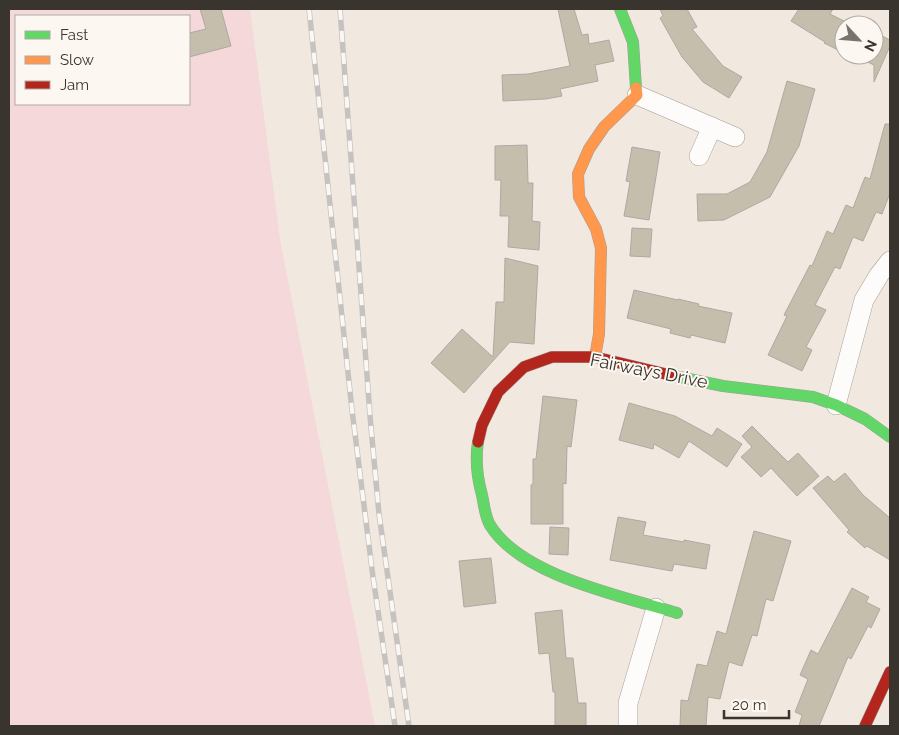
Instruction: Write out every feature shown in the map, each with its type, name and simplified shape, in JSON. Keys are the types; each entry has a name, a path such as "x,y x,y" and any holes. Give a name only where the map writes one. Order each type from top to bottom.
{"street":[{"path":"620,9 632,42 637,95"},
{"path":"637,95 735,137"},
{"path":"595,358 599,334 601,248 596,228 579,197 578,174 589,149 604,127 637,95"},
{"path":"699,156 712,127"},
{"path":"836,405 864,300 879,274 890,261"},
{"name":"Fairways Drive","path":"677,613 588,586 536,566 510,548 489,524 476,474 477,449 482,425 498,392 524,367 552,357 595,358 723,386 813,397 836,405 865,419 890,437"},
{"path":"628,726 628,703 656,608"},
{"path":"865,726 890,672"}],"shaded area":[{"path":"9,9 250,9 280,239 375,726 9,726"}],"building":[{"path":"200,9 221,9 231,46 190,57 190,33 206,29"},
{"path":"558,9 574,9 582,35 588,34 589,44 609,40 614,61 595,65 598,81 560,89 562,96 546,99 503,101 502,75 528,74 570,66"},
{"path":"660,9 687,9 697,27 692,29 723,66 742,77 729,98 703,82 682,57 660,18 663,16"},
{"path":"799,9 833,9 830,14 834,16 834,48 824,43 791,21"},
{"path":"884,37 890,40 890,46 884,60"},
{"path":"874,65 882,65 874,82"},
{"path":"787,81 815,89 799,146 770,197 724,220 698,221 697,194 727,194 750,182 767,152"},
{"path":"885,124 890,124 890,193 882,214 876,212 863,241 853,237 840,269 835,267 815,305 826,310 806,347 812,350 802,371 768,355 787,316 784,315 810,265 812,266 827,231 833,234 846,205 853,208 865,177 870,179"},
{"path":"527,145 528,183 533,183 532,221 540,222 539,250 508,247 509,216 500,216 501,180 495,180 495,146"},
{"path":"632,147 660,152 649,220 624,216 630,182 626,181"},
{"path":"632,228 652,229 650,257 630,256"},
{"path":"505,258 538,266 534,344 510,342 464,393 431,363 462,329 493,357 496,302 504,302"},
{"path":"634,290 732,313 725,343 691,335 690,338 670,333 671,329 627,318"},
{"path":"543,396 577,400 571,447 567,446 566,484 563,483 563,524 531,524 533,459 536,459"},
{"path":"629,403 675,416 712,436 717,428 742,444 727,467 689,441 679,458 654,444 653,449 619,440"},
{"path":"752,426 788,462 798,453 819,476 797,496 771,468 761,477 741,457 752,447 742,436"},
{"path":"845,473 863,495 890,518 890,560 867,546 865,548 847,532 849,530 813,488 828,476 834,482"},
{"path":"618,517 646,522 643,535 710,545 706,569 674,564 672,571 610,560"},
{"path":"550,527 569,528 568,555 549,554"},
{"path":"754,531 791,541 773,601 766,599 757,636 752,635 742,666 729,662 720,699 708,697 706,726 680,726 681,700 688,701 697,664 707,666 717,631 726,634"},
{"path":"491,558 496,603 464,607 459,561"},
{"path":"852,588 869,597 866,602 880,609 871,628 868,626 851,659 848,657 819,726 799,726 802,715 795,712 808,679 800,675 811,650 818,654"},
{"path":"562,610 566,658 573,658 578,703 586,703 586,726 555,726 555,692 553,692 549,653 539,654 535,613"}],"railway":[{"path":"309,9 352,410 373,577 395,726"},
{"path":"340,9 379,514 409,726"}],"traffic: fast":[{"path":"620,9 633,42 636,88"},
{"path":"674,376 723,386 813,397 836,405 865,419 890,437"},
{"path":"478,442 477,469 488,522 505,543 525,558 548,571 574,582 677,613"}],"traffic: slow":[{"path":"595,357 599,334 601,248 596,229 579,197 578,174 589,149 604,127 637,95 636,88"}],"traffic: jam":[{"path":"478,442 482,425 498,392 524,367 552,357 595,357 674,376"},
{"path":"865,726 890,672"}]}
